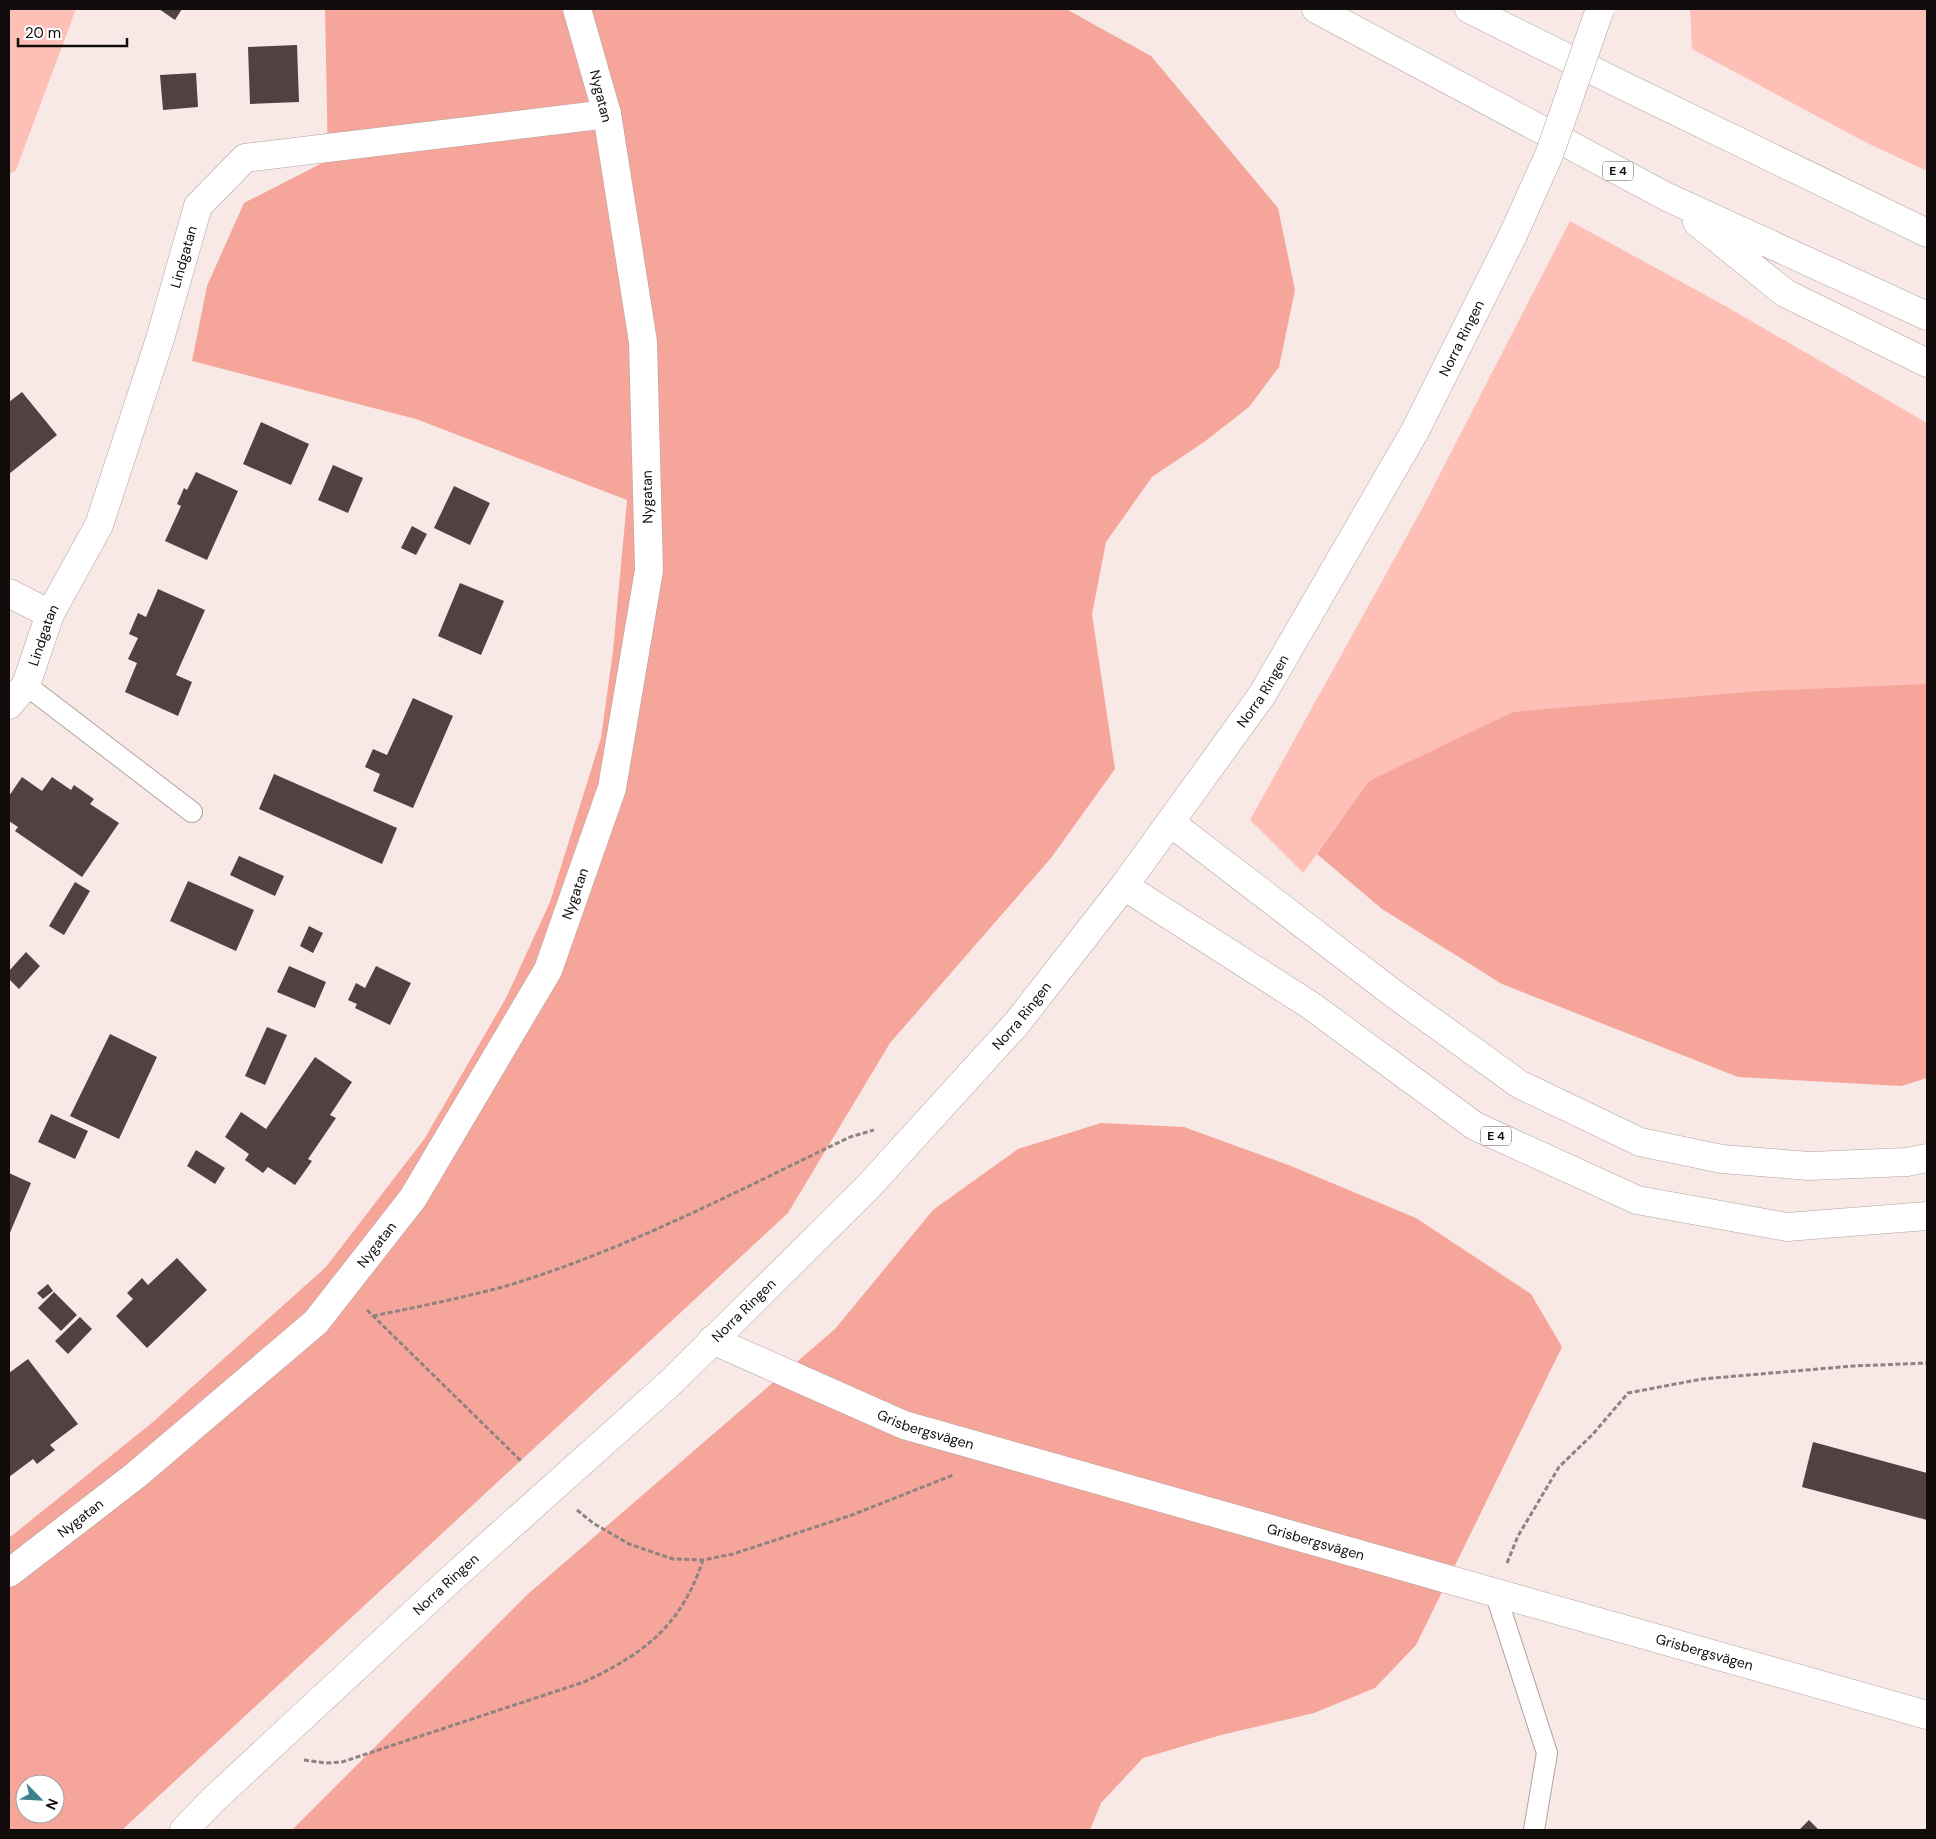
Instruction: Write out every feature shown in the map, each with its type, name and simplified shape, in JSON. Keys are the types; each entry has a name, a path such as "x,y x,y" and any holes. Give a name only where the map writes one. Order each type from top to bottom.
{"main road":[{"name":"Nygatan","path":"9,1573 136,1475 316,1322 413,1198 548,970 612,788 649,570 643,342 607,114 577,9"},
{"name":"E 4","path":"1316,9 1667,197 1927,316"},
{"name":"Norra Ringen","path":"184,1830 267,1749 452,1578 669,1384 868,1187 1017,1023 1124,886 1262,695 1415,431 1513,235 1549,155 1600,9"},
{"path":"1476,11 1624,86 1927,233"},
{"name":"Lindgatan","path":"17,695 50,614 100,525 160,339 198,206 245,158 607,114"},
{"name":"E 4","path":"1667,197 1785,292 1927,364"},
{"path":"9,593 50,614"},
{"path":"1171,823 1394,994 1518,1084 1640,1142 1722,1160 1809,1166 1907,1162 1927,1158"},
{"name":"E 4","path":"1124,886 1310,1005 1475,1126 1637,1200 1787,1227 1927,1216"},
{"name":"Grisbergsvägen","path":"712,1340 904,1425 1927,1715"}],"lane":[{"path":"17,695 192,812"},
{"path":"1495,1592 1547,1753 1534,1830"}],"path":[{"path":"373,1316 506,1286 588,1257 643,1236 867,1131 883,1128 917,1132"},
{"path":"344,1287 522,1462"},
{"path":"1495,1592 1518,1536 1560,1467 1593,1434 1628,1394 1702,1378 1854,1366 1927,1363"},
{"path":"576,1510 593,1523 629,1544 674,1559 703,1560 733,1554 852,1514 955,1474 998,1452"},
{"path":"267,1749 303,1760 326,1763 342,1762 584,1682 632,1657 666,1628 688,1597 703,1560"}],"shaded area":[{"path":"9,9 76,9 16,170 9,174"},
{"path":"325,9 1066,9 1151,56 1278,208 1295,290 1279,367 1249,407 1204,442 1152,477 1106,542 1092,614 1115,769 1051,858 890,1043 788,1213 122,1830 9,1830 9,1538 153,1422 326,1267 425,1138 506,998 550,902 601,738 613,651 627,500 416,419 192,361 207,286 244,203 328,160"},
{"path":"1690,9 1927,9 1927,171 1863,141 1692,49"},
{"path":"1570,221 1727,307 1927,423 1927,684 1369,781 1303,873 1250,820 1423,507"},
{"path":"1927,684 1927,1078 1901,1086 1738,1077 1502,984 1382,909 1317,854 1369,781 1513,712 1760,691"},
{"path":"1101,1123 1184,1127 1291,1166 1416,1218 1531,1294 1562,1347 1416,1645 1375,1688 1314,1713 1221,1735 1143,1758 1101,1803 1090,1830 292,1830 528,1594 835,1329 933,1210 1018,1149"}],"building":[{"path":"159,9 182,9 175,20"},
{"path":"297,45 299,102 250,104 248,47"},
{"path":"196,73 198,107 163,110 160,75"},
{"path":"22,392 57,435 9,474 9,402"},
{"path":"261,422 309,444 291,485 243,464"},
{"path":"333,465 363,478 348,513 318,500"},
{"path":"196,472 238,491 207,560 165,541 181,506 177,504 184,488 187,490"},
{"path":"454,486 490,503 470,545 434,528"},
{"path":"412,526 427,534 416,555 401,548"},
{"path":"460,583 504,601 481,655 438,636"},
{"path":"158,589 205,610 176,675 192,682 178,716 125,692 137,663 128,659 138,638 129,634 138,613 146,617"},
{"path":"413,698 453,716 413,808 373,791 380,774 365,767 373,749 387,755"},
{"path":"274,774 397,828 382,864 259,809"},
{"path":"22,777 42,791 52,777 71,790 74,785 94,799 90,804 119,823 82,877 15,831 18,827 9,821 9,796"},
{"path":"239,856 284,876 275,896 230,875"},
{"path":"188,881 254,910 236,951 170,921"},
{"path":"75,882 90,891 64,935 49,926"},
{"path":"309,926 323,933 313,953 300,946"},
{"path":"26,952 40,966 19,989 9,979 9,971"},
{"path":"289,966 326,982 315,1008 277,992"},
{"path":"376,966 411,983 390,1025 355,1008 357,1004 348,1000 356,983 365,988"},
{"path":"267,1027 287,1035 265,1085 245,1076"},
{"path":"110,1034 157,1057 119,1139 70,1116"},
{"path":"315,1057 352,1082 330,1115 336,1118 308,1159 312,1161 295,1185 268,1167 263,1173 245,1160 249,1154 225,1137 241,1112 266,1129"},
{"path":"51,1114 88,1131 75,1159 38,1142"},
{"path":"196,1150 225,1168 215,1184 187,1166"},
{"path":"9,1173 31,1183 9,1235"},
{"path":"177,1258 207,1290 147,1348 116,1316 133,1299 127,1293 142,1278 148,1285"},
{"path":"48,1284 53,1291 43,1299 37,1293"},
{"path":"54,1292 77,1315 61,1331 38,1308"},
{"path":"80,1317 92,1329 68,1354 55,1341"},
{"path":"28,1359 78,1424 50,1445 55,1450 37,1464 33,1459 9,1477 9,1373"},
{"path":"1813,1442 1927,1473 1927,1520 1802,1487"},
{"path":"1809,1820 1819,1830 1799,1830"}]}
